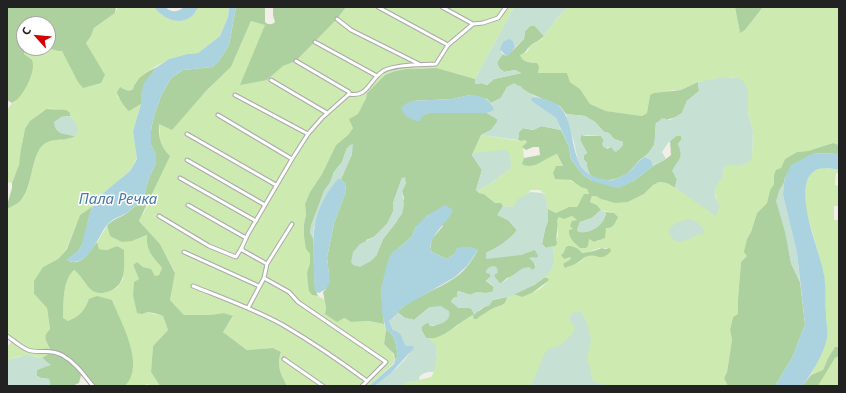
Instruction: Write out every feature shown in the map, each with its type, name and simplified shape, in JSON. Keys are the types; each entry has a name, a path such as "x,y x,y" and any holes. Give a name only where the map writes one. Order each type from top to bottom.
{"street":[{"path":"378,7 448,45"},
{"path":"442,7 473,24"},
{"path":"296,61 349,92 349,94 355,96 361,94 377,76 387,69 401,66 436,64 448,45 473,24 498,18 506,7"},
{"path":"337,19 351,30 420,65"},
{"path":"315,42 377,76"},
{"path":"271,80 327,113"},
{"path":"160,216 209,246 236,257 276,185 308,134 327,113 349,94"},
{"path":"235,95 308,134"},
{"path":"218,115 292,159"},
{"path":"187,134 276,185"},
{"path":"188,160 265,205"},
{"path":"180,178 256,221"},
{"path":"188,205 246,238"},
{"path":"248,308 264,278 268,264 292,224"},
{"path":"242,247 242,250 268,264"},
{"path":"184,252 259,286"},
{"path":"264,278 289,292 298,302 386,362 362,386"},
{"path":"193,286 248,308 282,325 344,364 367,381"},
{"path":"7,336 27,349 36,351 54,351 62,355 82,372 93,386"},
{"path":"284,359 323,386"}],"green space":[{"path":"7,7 116,7 115,13 94,28 86,43 105,75 101,83 83,88 78,82 62,51 56,50 56,16 16,16 16,56 27,56 32,60 33,65 31,77 24,91 12,103 7,100"},
{"path":"118,7 154,7 166,17 181,20 191,17 199,7 229,7 228,17 220,36 198,53 187,54 169,59 146,72 136,82 133,89 128,91 123,88 117,96 129,110 141,104 133,131 137,158 130,171 96,200 93,206 80,215 67,248 58,259 43,267 34,294 47,308 50,329 45,336 50,349 47,355 42,358 33,356 19,356 7,362 7,347 13,340 7,337 7,209 18,203 23,198 29,184 35,159 42,146 50,141 69,138 78,133 70,113 52,108 43,111 32,120 28,126 23,138 18,170 12,183 7,182 7,110 12,103 15,102 31,59 27,56 56,56 56,50 62,51 66,57 90,50 86,43 94,28 115,13"},
{"path":"236,7 265,7 265,22 267,24 273,24 275,22 273,7 346,7 337,19 296,61 283,66 267,80 240,85 265,25 251,21 231,67 206,91 172,130 159,124 161,142 164,149 170,156 139,221 160,244 175,273 170,300 184,315 210,315 224,313 233,316 223,332 247,350 273,348 281,352 279,366 287,386 160,386 151,372 153,346 168,330 163,316 150,312 142,314 137,313 133,295 134,282 139,279 133,265 137,262 143,267 151,269 155,276 159,275 162,268 149,250 147,235 132,241 122,242 110,236 107,226 124,215 144,197 148,180 156,163 156,155 151,145 151,130 154,116 161,96 171,78 183,70 212,67 219,61 229,45"},
{"path":"346,7 514,7 475,79 437,68 406,69 385,75 367,93 353,128 348,135 336,145 305,204 306,215 304,224 310,254 310,263 307,272 312,295 318,296 325,300 325,314 343,318 351,322 369,321 384,324 386,330 384,344 393,355 394,363 369,386 287,386 279,366 281,353 273,348 247,350 223,332 233,317 224,313 210,315 184,315 170,300 175,272 160,244 139,221 150,201 164,151 160,140 159,124 194,103 231,67 251,21 265,24 264,30 267,80 283,66 296,61 337,19"},
{"path":"514,7 568,7 557,18 544,36 535,26 530,26 525,31 524,39 515,47 513,41 509,40 501,52 503,54 497,62 499,68 504,72 515,70 521,73 494,79 487,85 481,83 475,84 475,79"},
{"path":"568,7 735,7 740,32 745,30 763,7 839,7 839,145 833,143 808,151 797,152 785,159 781,168 774,175 774,184 770,190 767,203 757,213 751,232 747,239 747,256 741,262 738,314 733,317 730,330 732,340 727,372 724,378 728,386 401,386 431,377 433,374 437,351 430,339 456,327 467,318 474,315 477,319 490,310 505,303 507,297 513,294 521,296 526,295 538,290 545,284 548,278 545,277 553,262 553,246 555,246 558,235 557,219 559,217 566,218 572,216 577,220 575,221 587,242 589,239 594,242 599,241 614,213 601,210 597,205 590,202 592,196 596,196 607,201 628,202 644,194 653,185 659,182 667,183 698,203 717,201 714,189 725,167 729,164 752,158 753,131 748,112 748,90 734,77 698,82 681,90 673,90 650,95 647,113 642,116 606,111 590,104 580,89 570,82 567,73 537,73 537,63 524,61 519,55 527,52 530,46 542,39 557,18","holes":["599,248 608,248 607,255 587,256 580,262 567,267 568,261 571,259 570,257 566,258 562,253 581,253 593,251"]},
{"path":"735,7 763,7 745,30 740,33"},
{"path":"530,26 535,26 544,36 520,55 524,61 537,63 539,67 538,73 567,73 570,82 580,89 590,104 606,111 642,116 647,113 650,95 654,93 681,90 698,82 699,91 687,101 682,113 676,117 656,123 654,145 648,153 626,174 611,180 595,178 590,175 587,163 584,160 584,155 587,153 580,140 581,135 601,136 607,149 611,147 618,150 623,145 623,142 614,139 609,133 604,132 595,122 585,116 566,114 560,106 524,91 520,86 507,87 501,98 491,103 487,99 470,95 452,99 412,101 421,117 429,113 487,113 497,119 497,122 491,130 481,135 472,155 482,170 476,190 479,193 484,194 495,203 501,203 503,206 498,215 508,220 517,230 507,241 486,253 521,255 533,249 539,256 533,261 536,267 533,270 507,278 500,284 494,276 495,274 490,274 491,276 486,281 494,287 493,291 487,293 473,293 471,295 458,291 457,297 453,298 464,308 479,311 493,300 507,297 505,303 490,310 477,319 474,319 473,315 438,337 426,338 422,331 422,326 428,322 430,326 435,326 430,307 414,320 405,318 397,312 418,297 442,286 460,274 478,250 454,254 447,259 432,252 430,249 432,239 443,226 428,215 415,228 412,236 399,248 381,289 384,324 369,321 351,322 344,318 337,322 325,314 326,307 323,292 326,289 329,275 327,258 334,223 346,191 345,184 341,179 352,154 347,148 342,162 334,172 330,183 324,191 310,232 313,238 315,289 318,296 312,295 309,291 308,284 307,272 310,263 310,254 306,249 304,236 306,215 305,204 336,145 348,135 353,128 349,119 358,114 367,93 385,75 406,69 437,68 475,79 476,84 481,83 487,85 494,79 521,73 515,70 504,72 499,68 497,62 503,54 506,56 524,39 525,31","holes":["402,178 406,183 402,191 404,198 397,221 383,239 376,256 366,240 374,237 387,224 393,212 393,203"]},
{"path":"157,67 143,88 141,104 129,111 117,94 120,87 130,91 142,75"},
{"path":"725,77 739,78 744,82 748,90 748,112 753,131 752,158 748,163 736,166 730,164 725,167 723,178 717,184 715,191 717,202 720,205 716,216 675,188 677,179 672,171 680,156 678,144 682,139 681,136 676,136 668,143 662,152 666,159 653,166 651,160 645,157 654,146 656,124 662,118 670,120 682,113 687,101 699,91 698,82"},
{"path":"514,83 536,97 531,98 556,118 561,130 541,126 534,130 523,128 519,132 518,140 481,135 491,130 497,122 497,119 487,113 493,111 494,109 491,103 501,98 507,87"},
{"path":"46,109 66,110 70,113 70,116 61,117 70,135 75,136 67,139 50,141 43,145 39,150 23,198 18,203 7,209 12,183 19,165 25,129 30,121"},
{"path":"566,114 585,116 595,122 604,132 609,133 614,139 623,142 623,145 616,152 611,147 604,148 602,144 604,139 601,136 581,135 580,140 587,153 584,155 584,160 587,163 590,175 582,168 578,160"},
{"path":"70,116 75,122 77,128 78,133 75,136 58,132 54,122 61,117"},
{"path":"541,126 561,130 569,147 571,159 582,174 592,181 632,182 653,166 671,155 670,141 676,136 681,136 682,139 678,144 681,152 681,158 674,169 677,179 675,188 667,183 659,182 653,185 644,194 628,202 615,203 592,196 590,202 597,205 601,210 592,218 580,222 577,231 586,232 591,230 603,221 606,212 614,213 618,217 612,227 606,228 605,238 594,242 589,239 588,246 586,248 580,248 572,240 569,233 569,230 573,229 570,226 572,221 577,220 572,216 564,219 559,217 557,220 557,244 546,248 542,244 548,221 548,209 556,213 569,207 577,207 584,194 589,194 587,189 571,180 555,179 553,173 556,166 563,166 557,154 535,165 526,166 522,164 524,158 540,155 539,147 533,147 526,150 522,147 527,142 525,140 518,140 519,132 523,128 533,130"},
{"path":"481,135 521,141 525,140 527,142 523,147 523,164 533,165 557,154 563,167 556,166 553,173 559,179 570,181 587,189 589,194 584,195 577,207 569,207 556,213 548,209 545,195 540,190 531,190 513,207 503,206 501,203 495,203 484,194 477,191 491,183 511,168 473,153"},
{"path":"833,143 839,145 839,154 814,153 785,177 784,183 779,191 791,263 800,282 805,324 793,356 775,386 728,386 724,378 727,372 732,340 730,330 733,317 738,314 741,262 747,256 744,252 747,239 751,232 757,213 767,203 770,190 774,184 774,175 776,170 781,168 785,159 797,152 808,151"},
{"path":"353,144 352,154 341,179 338,179 314,227 313,238 310,232 311,225 324,191 330,183 334,172 342,162 347,148"},
{"path":"505,150 510,154 511,168 491,183 477,191 476,190 482,170 472,155 473,153"},
{"path":"823,168 839,169 839,174 836,173 835,185 839,186 839,206 834,206 834,220 839,220 839,347 835,347 823,370 811,375 827,337 824,274 804,202 806,184 809,176 813,171"},
{"path":"405,177 406,183 402,191 404,205 402,214 383,239 376,256 371,261 360,267 353,265 351,262 353,252 360,244 374,237 387,224 393,212 393,203 402,178"},
{"path":"784,183 783,195 797,253 800,282 791,263 785,232 776,201 779,191"},
{"path":"530,192 542,193 545,195 548,209 548,221 542,244 546,248 553,246 554,260 552,268 545,277 533,285 508,297 493,300 489,306 483,307 474,315 471,308 458,308 451,302 452,299 457,297 458,291 471,295 473,293 487,293 493,291 494,287 490,283 486,282 491,276 490,274 486,273 489,267 494,266 497,268 498,273 494,276 500,284 523,268 529,267 533,270 535,268 536,265 529,258 538,258 535,250 521,255 486,259 486,253 503,243 517,230 508,220 497,215 503,206 513,207 518,199"},
{"path":"93,206 81,246 76,253 67,260 76,262 81,260 88,254 97,242 99,249 107,250 117,246 124,250 124,268 122,279 115,288 110,291 99,293 89,288 80,275 74,270 67,280 63,318 68,321 75,317 86,307 89,299 97,296 112,300 130,344 133,367 131,377 125,386 96,386 82,372 79,383 72,386 50,386 49,379 37,376 37,370 43,367 45,360 42,358 47,355 50,349 45,336 50,329 47,308 34,294 34,281 43,267 58,259 67,249 80,215"},
{"path":"601,210 606,212 600,225 591,231 577,231 580,222 592,218"},
{"path":"690,219 697,222 705,231 702,235 699,234 687,240 680,242 675,241 668,230 677,222"},
{"path":"107,226 110,236 132,241 147,235 158,263 162,268 159,275 155,276 150,269 143,267 137,262 133,265 139,279 133,295 146,312 163,316 168,330 153,346 151,372 160,386 152,386 147,384 144,386 125,386 127,383 115,308 112,300 86,307 77,318 68,321 63,319 67,280 74,270 80,274 84,281 104,293 117,288 123,279 123,250 117,246 107,250 98,249 97,242"},
{"path":"568,246 576,248 582,253 602,248 610,248 611,251 608,255 602,257 591,255 587,256 577,263 565,268 563,264 571,259 570,257 564,259 561,255"},
{"path":"545,277 549,279 548,281 532,293 522,297 513,294 534,285"},
{"path":"441,306 449,311 449,318 441,324 430,326 428,322 422,326 422,331 426,338 430,339 436,345 437,358 434,372 425,373 420,376 420,380 401,386 375,386 402,363 413,346 406,346 401,334 393,330 389,321 394,318 397,312 405,318 414,320 430,307"},
{"path":"574,311 582,313 588,326 591,339 587,360 590,367 592,380 607,386 530,386 546,351 549,348 562,344 574,331 575,329 569,318"},
{"path":"386,330 392,334 395,341 398,356 395,360 394,354 384,344"},
{"path":"835,347 839,347 839,356 835,358 818,386 802,386 811,375 823,370"},
{"path":"26,355 42,358 51,365 37,370 37,376 49,379 50,386 7,386 7,362 11,359"},
{"path":"839,356 839,386 818,386 835,358"}],"water":[{"path":"154,7 165,7 175,11 184,7 199,7 191,17 186,20 176,21 171,20 161,14"},
{"name":"Пала Речка","path":"229,7 236,7 229,45 219,61 212,67 183,70 171,78 161,96 151,130 151,145 156,155 156,163 148,180 144,198 126,213 111,221 106,226 93,248 81,260 74,262 66,260 80,249 90,213 96,200 130,171 137,159 133,131 141,104 141,93 144,83 157,67 169,59 187,54 198,53 220,36 228,17"},
{"path":"509,39 513,41 515,47 509,55 506,56 500,49 503,42"},
{"path":"470,95 482,97 490,102 494,109 493,111 487,113 429,113 423,116 420,121 408,118 401,108 411,101 452,99"},
{"path":"536,97 553,102 561,108 570,126 577,158 588,174 601,179 613,180 629,172 640,160 645,157 651,160 653,166 632,182 619,188 592,181 582,174 571,159 569,147 556,118 532,101 531,98"},
{"path":"814,153 839,154 839,169 822,168 813,172 807,181 805,192 809,221 824,274 827,338 817,363 810,376 802,386 775,386 793,356 805,324 797,253 783,195 785,177 791,165"},
{"path":"338,179 341,179 345,184 346,191 334,223 327,258 330,282 326,289 319,293 316,292 315,289 313,258 314,231 321,205 328,192"},
{"path":"445,205 453,210 433,238 430,249 432,252 447,259 454,254 457,248 471,247 478,250 467,266 455,277 403,307 389,321 393,330 401,334 406,346 413,346 414,348 391,373 375,386 369,386 394,364 398,356 394,338 392,334 386,330 382,312 381,289 388,260 393,251 399,248 412,236 415,228 420,222 428,215"}]}
